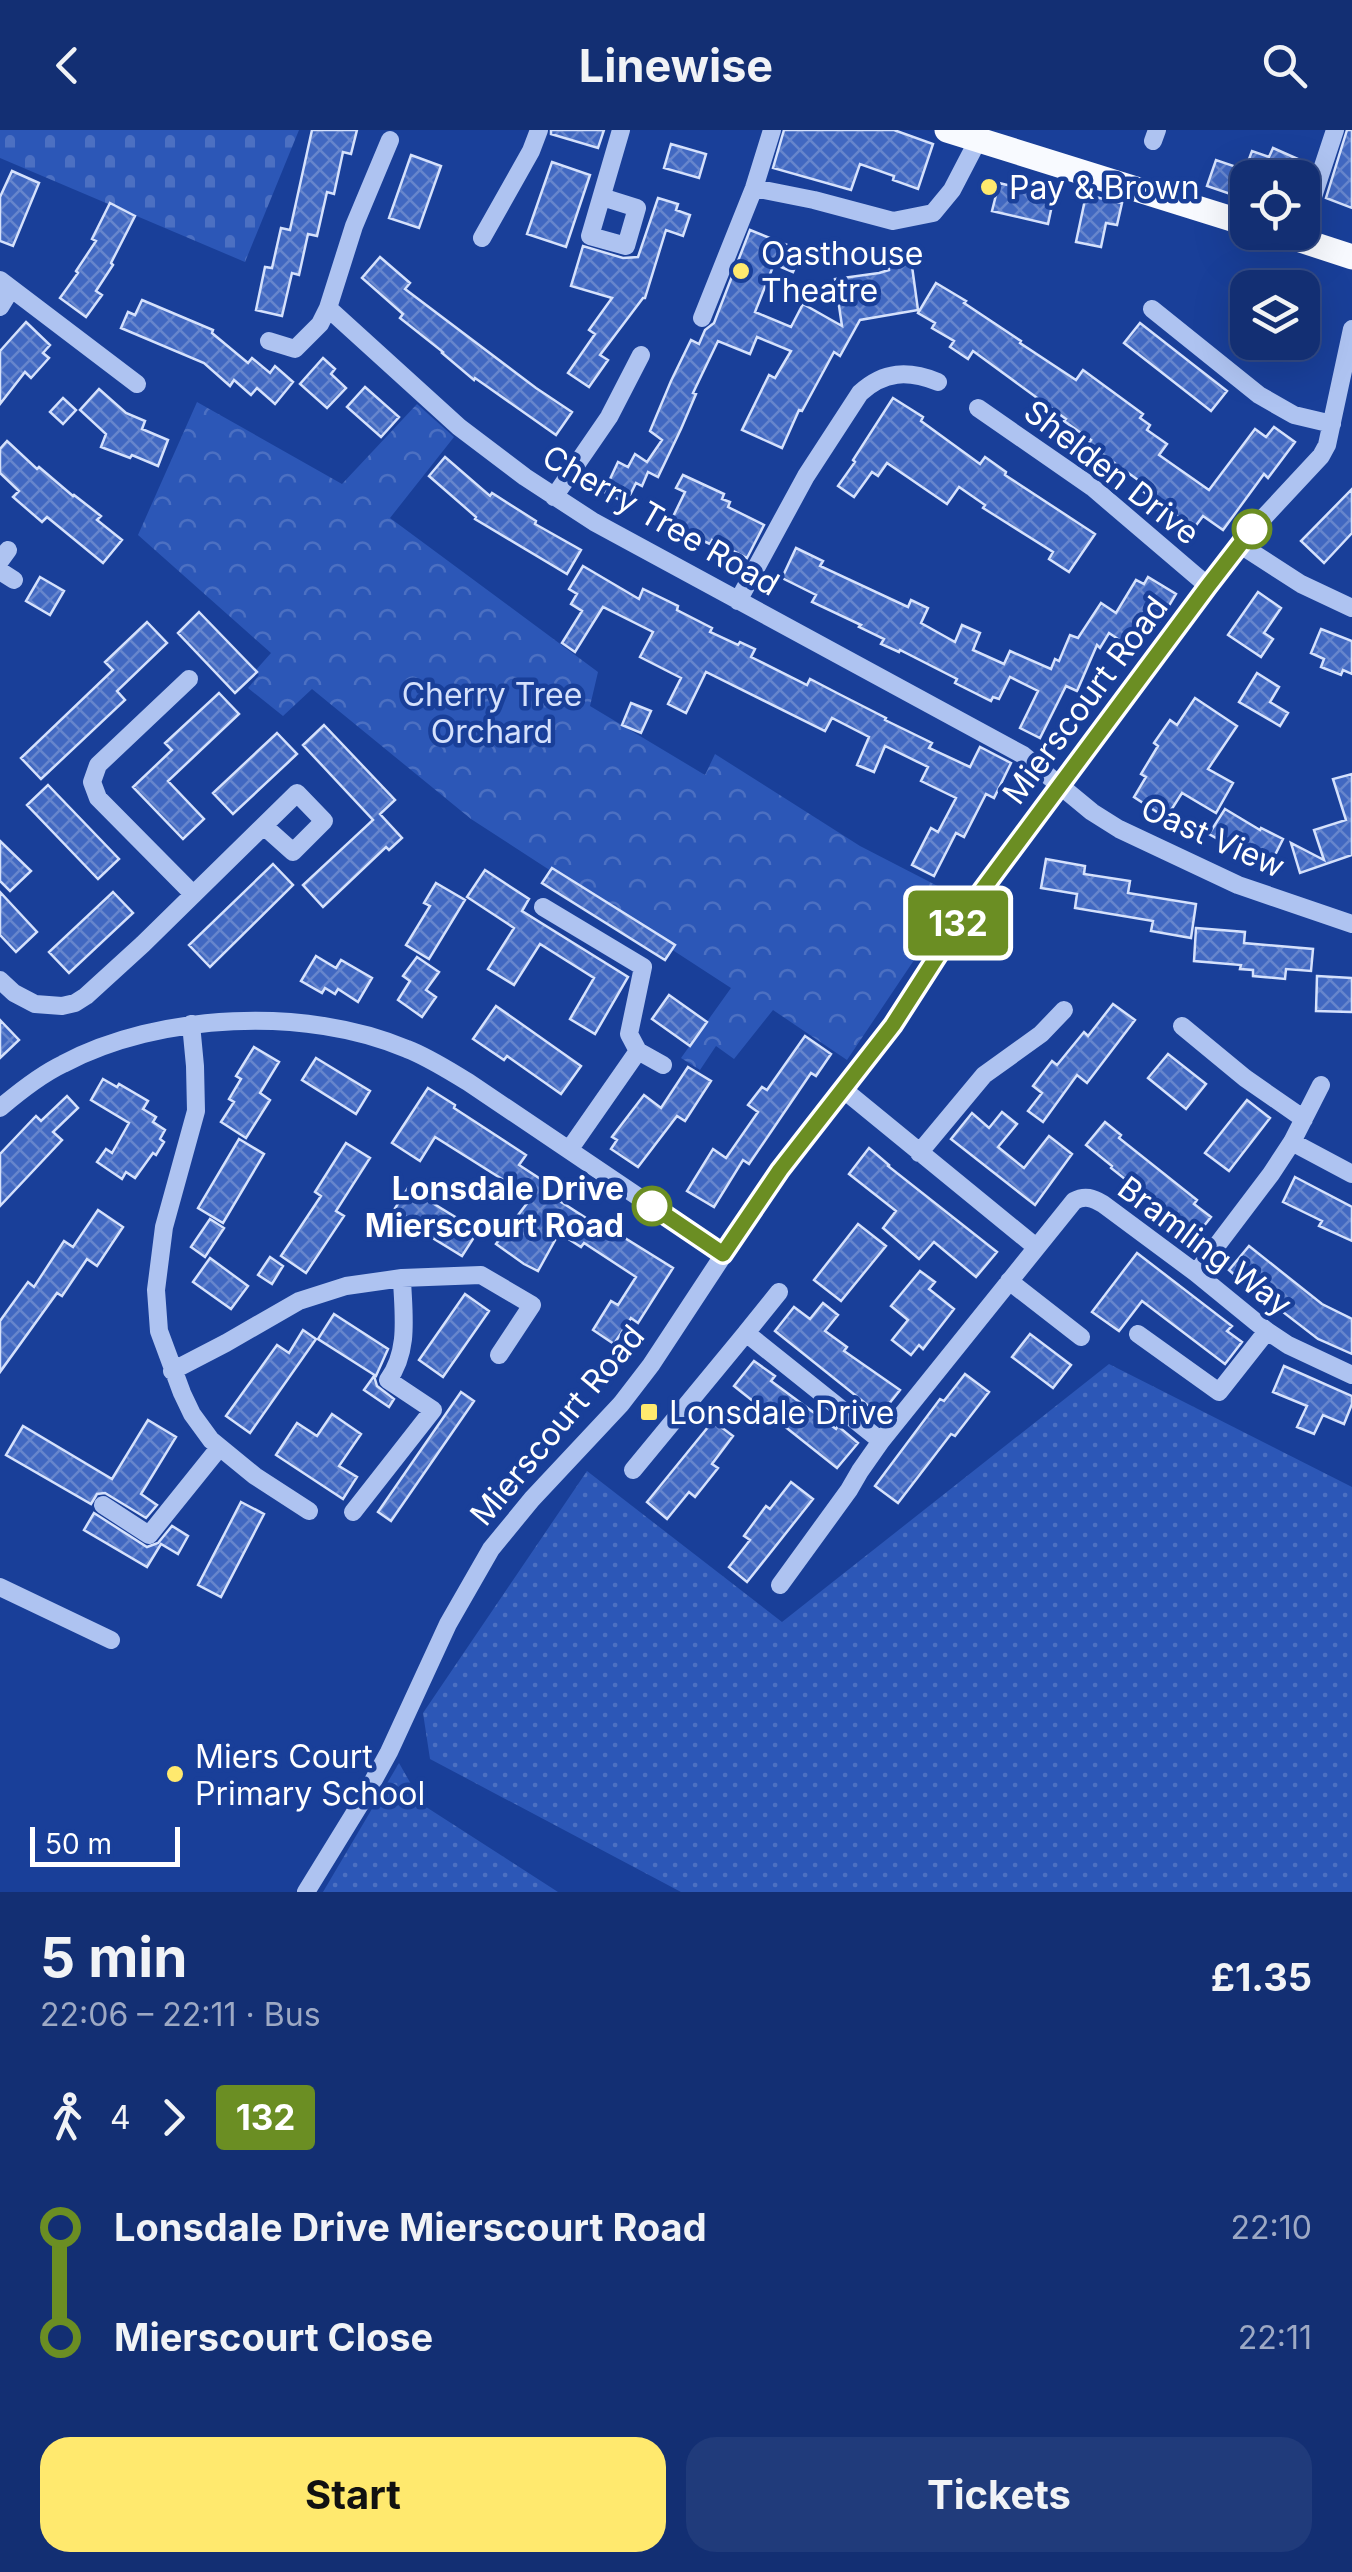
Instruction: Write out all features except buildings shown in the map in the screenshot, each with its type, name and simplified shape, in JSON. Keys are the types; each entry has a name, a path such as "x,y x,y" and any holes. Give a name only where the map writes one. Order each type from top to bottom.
{"main road":[{"path":"947,130 1230,218"},
{"path":"1320,244 1352,257"}],"street":[{"path":"482,238 539,130"},
{"path":"602,197 621,130"},
{"path":"702,318 754,188 772,130"},
{"path":"1320,169 1335,130"},
{"path":"269,341 294,349 320,324 354,226 390,140"},
{"path":"754,188 894,221 933,213 952,190 978,140"},
{"path":"0,307 5,285 137,384"},
{"name":"Cherry Tree Road","path":"328,308 460,426 554,497 636,546 1023,755 1060,786"},
{"path":"1152,310 1259,395 1294,415 1332,424"},
{"name":"Mierscourt Road","path":"306,1892 389,1752 448,1624 491,1549 621,1404 780,1170 893,1025 963,916 1239,544 1313,466 1327,445 1352,329"},
{"path":"554,497 609,417 641,356"},
{"path":"738,601 806,476 860,393 871,382 886,376 914,374 938,382"},
{"name":"Shelden Drive","path":"978,408 1092,487 1208,586"},
{"path":"1239,544 1301,584 1352,608"},
{"path":"189,679 98,765 92,782 98,798 194,894"},
{"name":"Oast View","path":"1060,786 1092,812 1153,846 1238,885 1352,924"},
{"path":"0,980 35,1004 62,1006 75,1002 101,984 265,826"},
{"path":"543,906 644,967 628,1034 638,1051 664,1065"},
{"path":"919,1153 984,1076 1041,1034 1064,1010"},
{"path":"0,1108 63,1063 116,1043 191,1024 284,1022 331,1028 391,1043 468,1082 723,1254"},
{"path":"191,1024 196,1111 164,1227 156,1290 159,1331 192,1414 219,1448 309,1511"},
{"path":"1182,1026 1245,1078 1304,1119"},
{"path":"569,1150 638,1051"},
{"path":"1196,1273 1271,1174 1321,1084"},
{"path":"844,1090 1036,1247"},
{"path":"1292,1142 1352,1174"},
{"name":"Bramling Way","path":"780,1584 882,1441 1036,1247 1074,1202 1087,1197 1103,1204 1196,1273 1267,1331 1352,1375"},
{"path":"172,1371 321,1292 402,1278 481,1275 532,1305 499,1355"},
{"path":"353,1512 433,1410 388,1380 401,1355 402,1278"},
{"path":"1009,1281 1081,1338"},
{"path":"632,1470 780,1292"},
{"path":"1138,1334 1219,1392 1267,1331"},
{"path":"746,1333 882,1441"},
{"path":"103,1505 149,1534 219,1448"},
{"path":"0,1587 111,1640"}],"green space":[{"path":"0,130 299,130 245,262 0,158"},
{"name":"Cherry Tree Orchard","path":"197,402 342,484 417,404 454,437 390,518 598,672 590,706 705,775 715,754 860,846 957,896 847,1060 773,1010 734,1059 716,1046 700,1070 681,1058 731,988 471,819 312,689 283,716 248,688 259,675 255,671 271,653 138,535"},
{"path":"1109,1364 1352,1487 1352,1892 681,1892 430,1759 423,1713 587,1471 782,1622"},
{"path":"399,1763 423,1805 558,1892 323,1892"}],"bus line":[{"name":"132","path":"652,1206 723,1254 780,1170 893,1025 963,916 1016,843 1252,529"}],"place":[{"name":"Pay & Brown","path":"989,187"},
{"name":"Oasthouse Theatre","path":"741,271"},
{"name":"Lonsdale Drive Mierscourt Road","path":"652,1206"},
{"name":"Lonsdale Drive","path":"649,1412"},
{"name":"Miers Court Primary School","path":"175,1774"}]}
